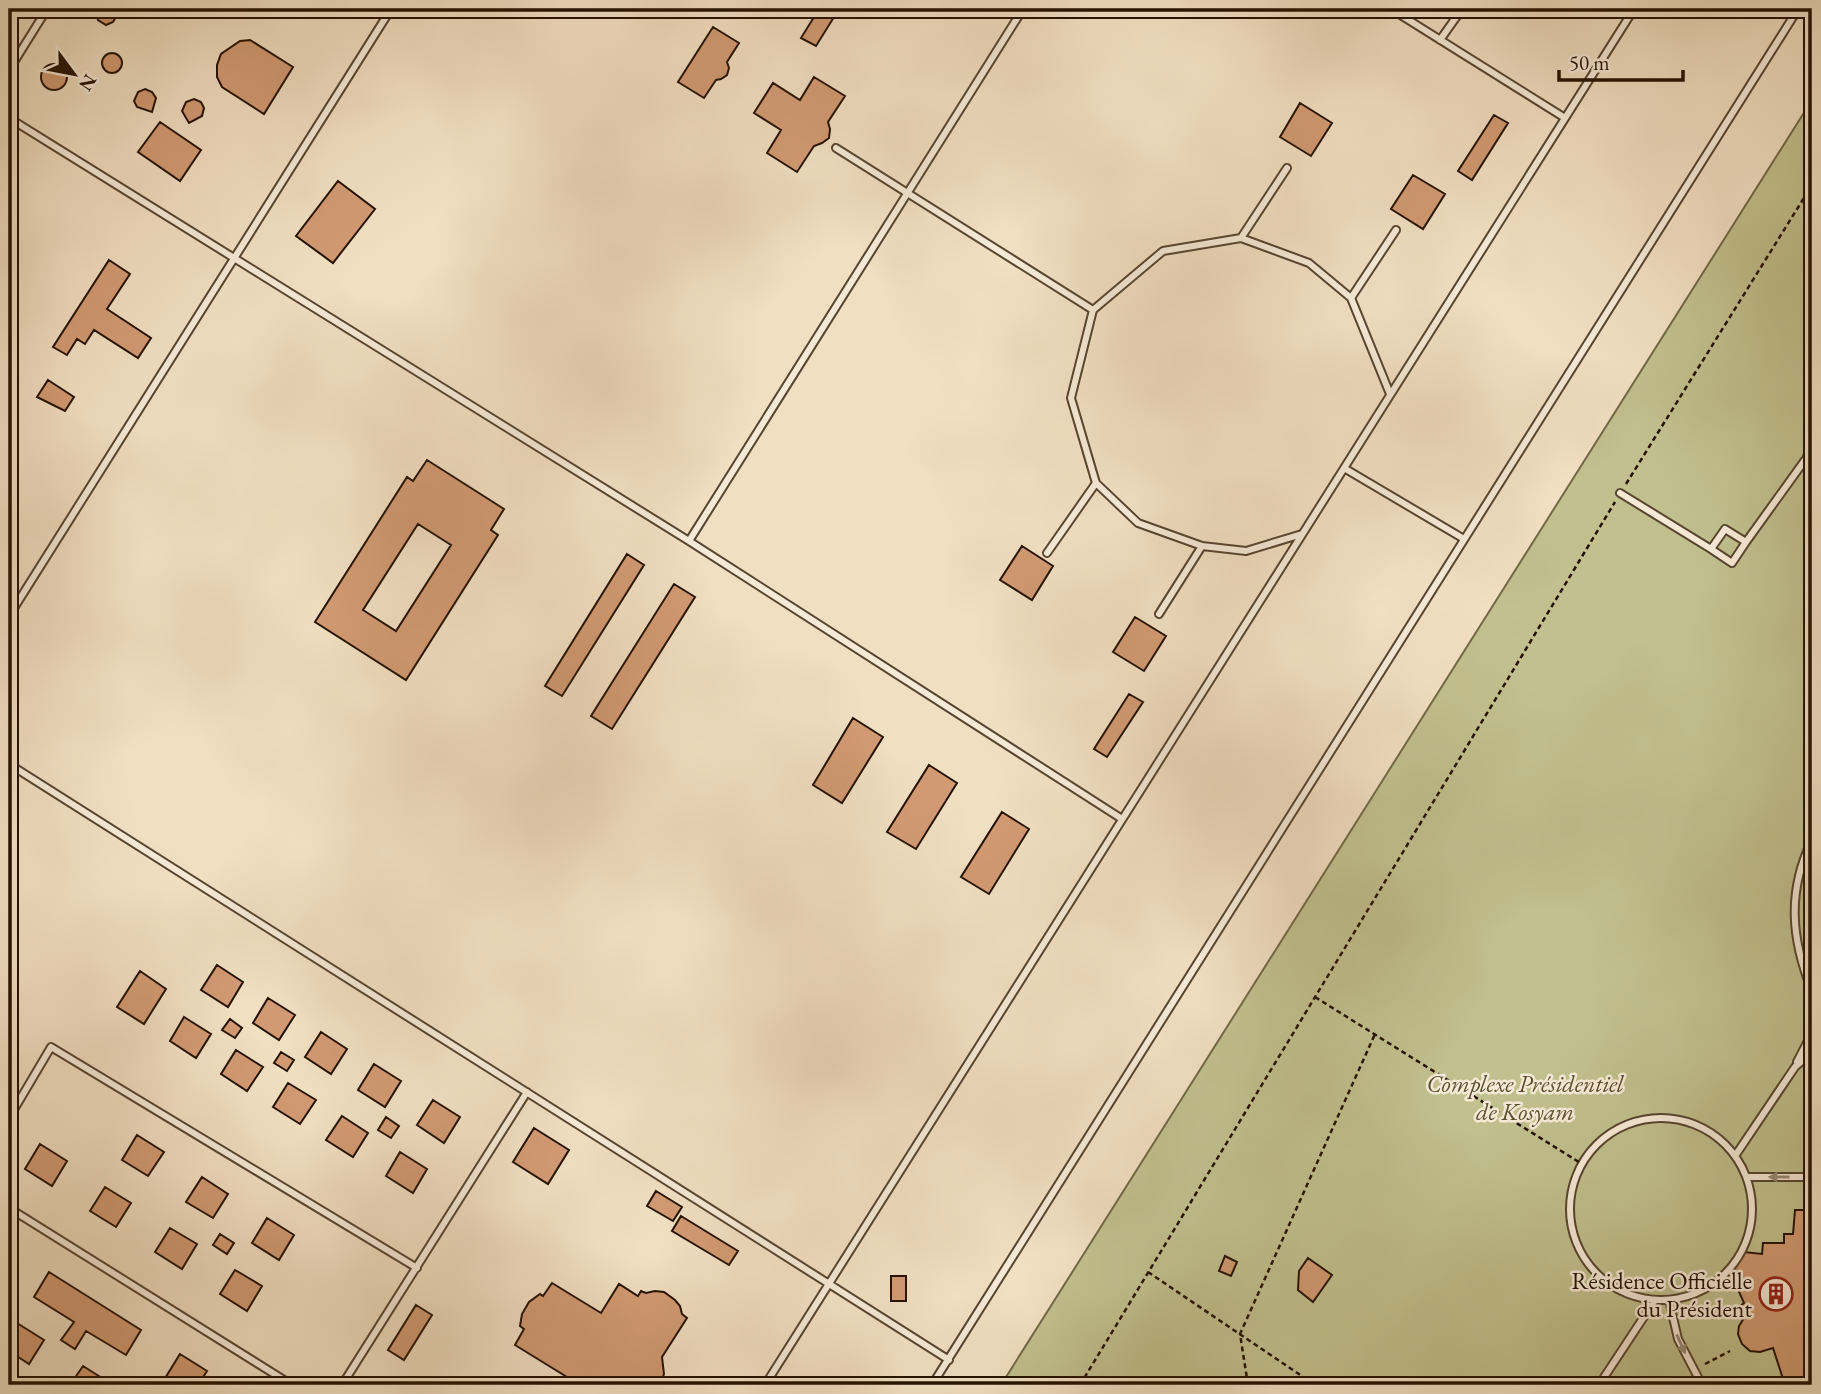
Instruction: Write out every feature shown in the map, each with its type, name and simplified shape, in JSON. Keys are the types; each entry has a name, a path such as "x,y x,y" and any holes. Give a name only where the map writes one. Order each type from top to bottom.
{"lane":[{"path":"9,70 47,9"},
{"path":"9,616 391,9"},
{"path":"689,541 1023,9"},
{"path":"1391,9 1565,118"},
{"path":"1440,40 1462,9"},
{"path":"765,1385 1634,9"},
{"path":"932,1385 1798,9"},
{"path":"9,118 689,541 1122,819"},
{"path":"836,148 1093,310"},
{"path":"1241,238 1287,168"},
{"path":"1351,298 1396,230"},
{"path":"1302,534 1246,551 1202,546 1138,523 1096,483 1072,398 1093,310 1163,251 1241,238 1309,263 1351,298 1390,394"},
{"path":"1620,493 1732,563 1805,460 1812,446"},
{"path":"1805,460 1806,469 1812,476"},
{"path":"1344,468 1464,539"},
{"path":"1047,554 1096,483"},
{"path":"1711,549 1725,529 1746,542"},
{"path":"1159,614 1202,546"},
{"path":"9,764 948,1360"},
{"path":"1812,840 1798,884 1794,924 1802,966 1812,991"},
{"path":"1735,1156 1794,1067 1812,1033"},
{"path":"9,1118 51,1047 416,1268"},
{"path":"1794,1067 1812,1052"},
{"path":"342,1385 527,1092"},
{"path":"1656,1118 1679,1119 1701,1126 1720,1139 1735,1156 1747,1177 1752,1200 1751,1224 1744,1247 1731,1268 1713,1284 1692,1295 1655,1300 1632,1296 1611,1286 1594,1272 1581,1253 1573,1231 1570,1209 1573,1186 1582,1164 1595,1146 1613,1132 1634,1122 1656,1118"},
{"path":"1747,1177 1812,1177"},
{"path":"9,1208 292,1385"},
{"path":"1599,1385 1655,1300"},
{"path":"1669,1300 1678,1339 1702,1385"}],"path":[{"path":"1080,1385 1620,493 1812,185"},
{"path":"1314,997 1582,1164"},
{"path":"1248,1385 1240,1334 1375,1034"},
{"path":"1148,1272 1315,1385"},
{"path":"1693,1370 1730,1351"}],"green space":[{"name":"Complexe Présidentiel de Kosyam","path":"1812,100 1812,1385 1001,1385"}],"building":[{"path":"95,9 121,9 113,22 106,25 98,20"},
{"path":"819,9 839,9 816,46 801,38"},
{"path":"713,27 739,43 727,62 727,75 716,80 704,98 678,82"},
{"path":"250,40 293,67 264,114 222,87 217,77 221,54 240,41"},
{"path":"112,53 119,56 122,63 119,70 112,73 105,70 102,63 105,56"},
{"path":"54,64 63,68 67,77 63,86 54,90 45,86 41,77 45,68"},
{"path":"814,77 845,96 828,122 829,138 814,146 797,172 767,153 781,130 754,113 773,83 800,100"},
{"path":"145,89 152,92 156,98 152,112 137,107 134,101 138,92"},
{"path":"194,99 201,102 204,108 202,116 189,123 182,111 186,102"},
{"path":"1300,103 1332,123 1311,156 1280,137"},
{"path":"1494,115 1508,123 1472,180 1458,171"},
{"path":"160,122 201,150 180,181 138,152"},
{"path":"1413,175 1445,194 1423,229 1391,209"},
{"path":"338,181 375,209 333,263 296,236"},
{"path":"109,260 130,274 107,309 151,338 138,358 94,330 85,344 77,339 67,355 53,347"},
{"path":"48,380 74,397 65,411 37,397"},
{"path":"427,460 504,509 491,530 498,535 406,680 315,622 407,477 413,481","holes":["418,524 451,545 396,631 363,610"]},
{"path":"1022,546 1053,566 1032,600 1000,580"},
{"path":"627,554 644,565 562,696 545,686"},
{"path":"674,584 695,597 612,729 591,716"},
{"path":"1135,617 1166,636 1144,671 1113,652"},
{"path":"1129,694 1143,702 1107,757 1094,749"},
{"path":"853,718 883,737 842,803 813,785"},
{"path":"929,765 957,783 916,849 887,832"},
{"path":"1002,812 1029,829 989,894 961,877"},
{"path":"217,965 243,982 228,1007 201,990"},
{"path":"140,971 166,989 144,1024 117,1007"},
{"path":"268,998 295,1015 279,1040 253,1023"},
{"path":"184,1017 211,1034 196,1058 170,1041"},
{"path":"230,1019 242,1028 235,1038 222,1030"},
{"path":"321,1032 347,1049 331,1074 305,1057"},
{"path":"236,1050 263,1067 247,1091 221,1074"},
{"path":"281,1052 294,1060 287,1071 274,1063"},
{"path":"374,1064 401,1081 385,1107 358,1090"},
{"path":"288,1083 316,1100 300,1124 273,1107"},
{"path":"433,1100 460,1117 444,1143 417,1125"},
{"path":"342,1116 368,1133 353,1157 326,1140"},
{"path":"386,1117 399,1126 391,1138 378,1130"},
{"path":"534,1128 569,1150 548,1184 513,1162"},
{"path":"137,1135 164,1152 148,1176 122,1160"},
{"path":"40,1144 67,1161 52,1186 25,1169"},
{"path":"400,1152 427,1169 413,1193 386,1176"},
{"path":"202,1177 228,1194 213,1218 186,1202"},
{"path":"105,1187 131,1203 116,1227 90,1211"},
{"path":"656,1191 682,1207 673,1221 647,1206"},
{"name":"Résidence Officielle du Président","path":"1795,1210 1812,1210 1812,1385 1785,1385 1773,1348 1760,1352 1750,1351 1742,1344 1738,1334 1744,1318 1736,1309 1744,1303 1736,1285 1743,1281 1734,1268 1744,1252 1762,1254 1763,1243 1784,1243 1784,1234 1793,1234"},
{"path":"681,1216 738,1251 729,1265 672,1231"},
{"path":"267,1218 294,1235 279,1260 252,1243"},
{"path":"170,1228 197,1244 182,1269 155,1252"},
{"path":"220,1234 234,1243 227,1254 213,1245"},
{"path":"1225,1256 1237,1262 1231,1276 1219,1271"},
{"path":"1308,1258 1332,1275 1313,1302 1298,1290 1299,1271"},
{"path":"235,1270 262,1286 247,1311 220,1294"},
{"path":"49,1272 141,1330 126,1355 86,1331 75,1349 61,1340 74,1322 34,1297"},
{"path":"891,1276 906,1276 906,1301 891,1301"},
{"path":"552,1283 601,1313 619,1284 638,1296 641,1291 655,1291 664,1292 675,1300 687,1318 662,1357 664,1374 660,1385 580,1385 515,1345 524,1329 520,1326 522,1314 529,1302 540,1294 543,1296"},
{"path":"416,1305 432,1315 404,1360 388,1350"},
{"path":"17,1323 44,1340 29,1364 9,1351 9,1336"},
{"path":"180,1354 207,1371 198,1385 173,1385 164,1380"},
{"path":"83,1366 113,1385 70,1385"}],"place":[{"name":"Résidence Officielle du Président","path":"1776,1294"}]}
